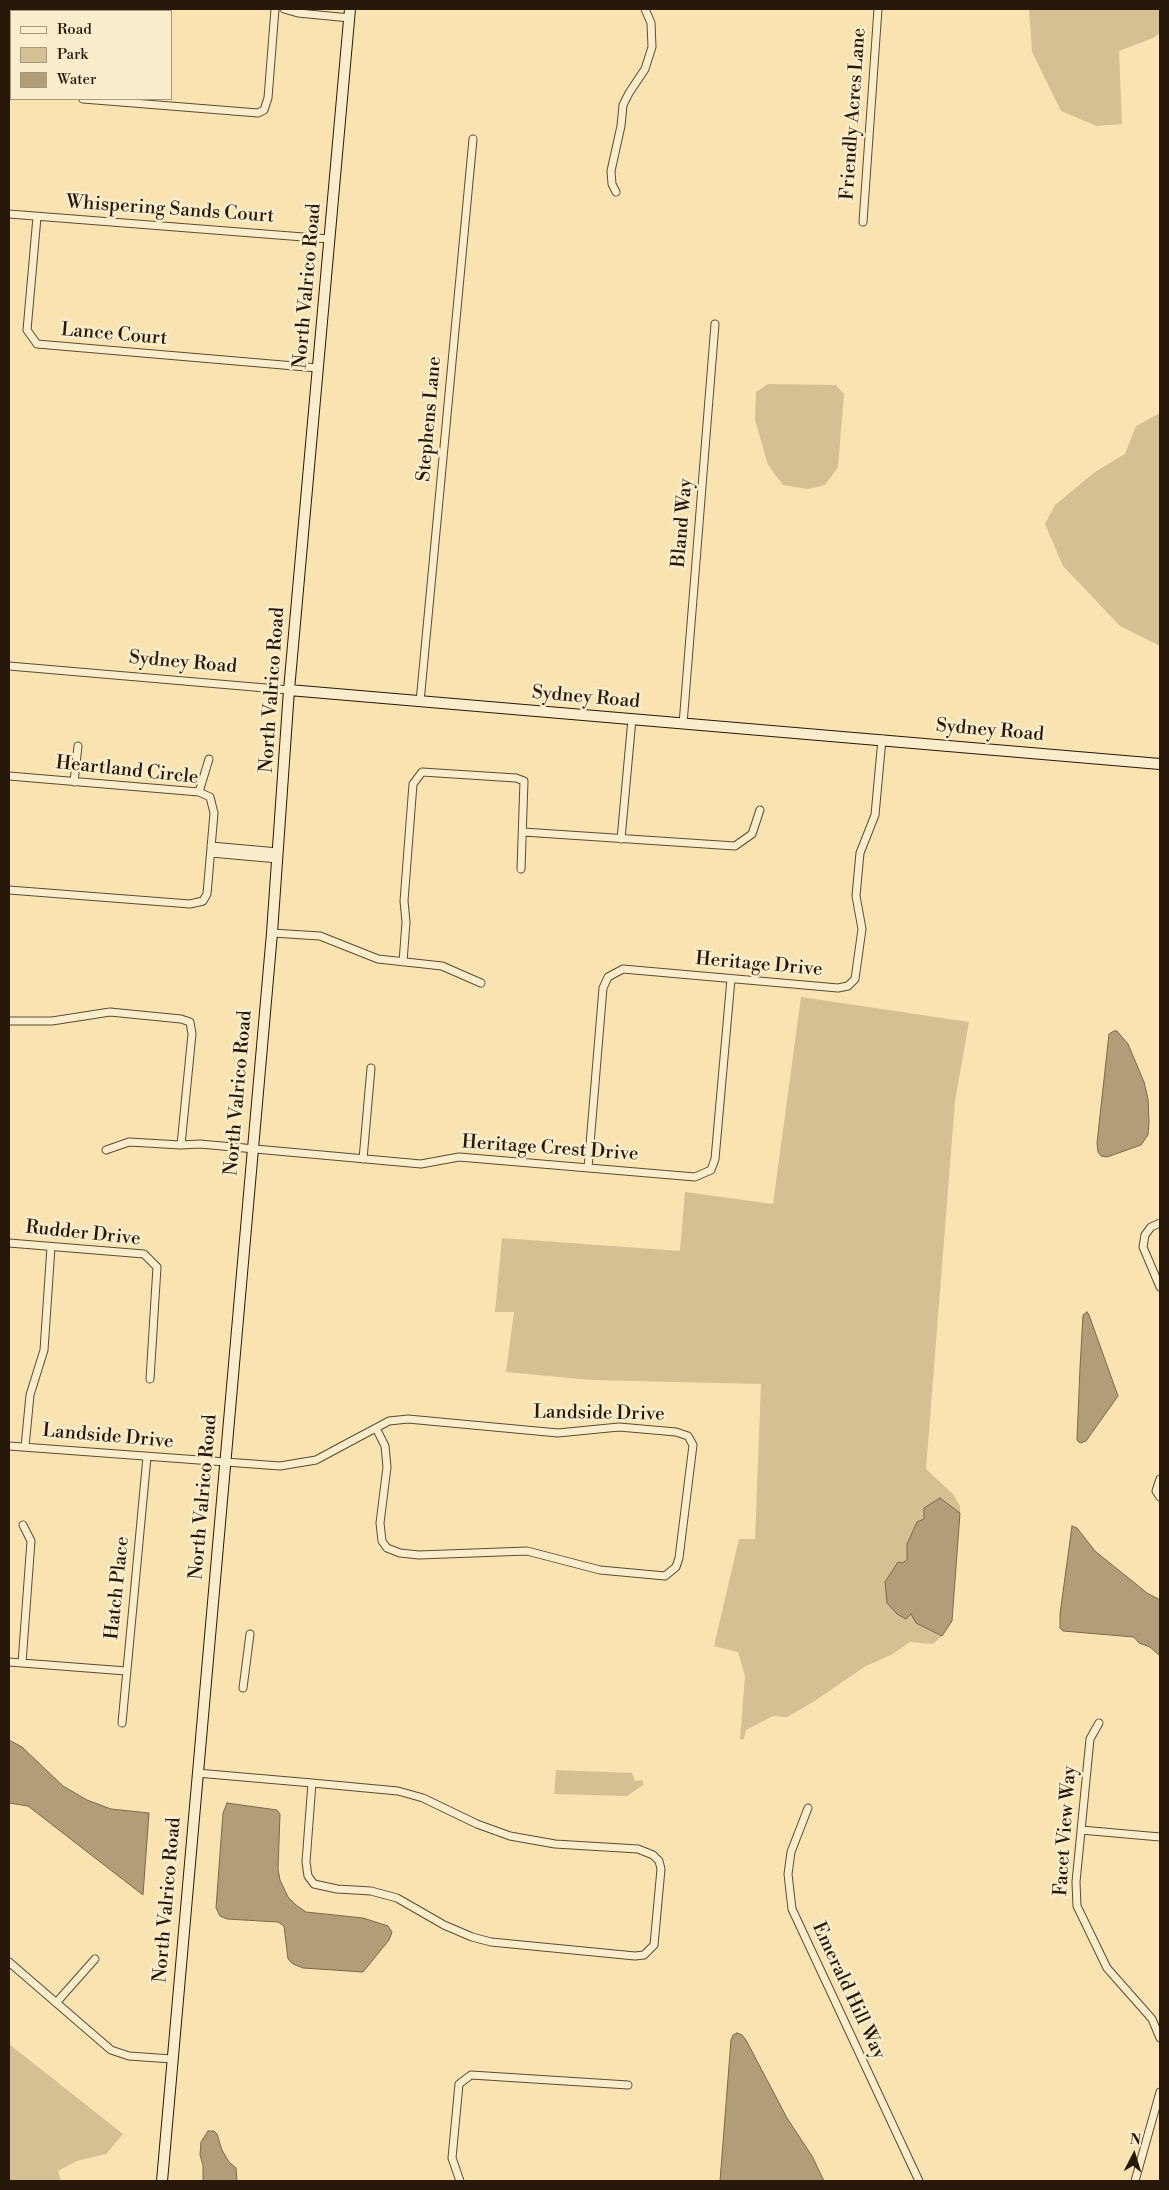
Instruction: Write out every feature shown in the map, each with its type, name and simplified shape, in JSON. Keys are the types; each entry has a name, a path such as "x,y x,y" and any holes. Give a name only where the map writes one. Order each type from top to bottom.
{"street":[{"path":"96,100 258,113 264,110 268,98 275,9"},
{"path":"284,9 350,13"},
{"path":"616,192 612,184 611,171 621,126 623,105 645,69 652,47 651,23 645,9"},
{"name":"Friendly Acres Lane","path":"863,222 878,9"},
{"name":"North Valrico Road","path":"162,2181 272,933 290,690 350,13"},
{"name":"Stephens Lane","path":"420,702 473,139"},
{"name":"Whispering Sands Court","path":"9,214 329,239"},
{"name":"Lance Court","path":"37,216 27,330 37,344 318,368"},
{"name":"Bland Way","path":"683,724 715,324"},
{"name":"Sydney Road","path":"9,666 1160,764"},
{"path":"621,839 632,719"},
{"name":"Heritage Drive","path":"588,1168 603,988 608,977 623,970 838,988 848,986 855,979 862,929 856,896 860,853 875,815 882,740"},
{"path":"74,782 78,746"},
{"path":"199,792 209,759"},
{"path":"403,962 406,922 404,901 413,784 422,772 516,778 524,781 522,869"},
{"name":"Heartland Circle","path":"9,776 199,792 210,797 214,813 207,894 203,901 190,904 9,890"},
{"path":"523,832 734,846 752,834 760,810"},
{"path":"211,850 278,856"},
{"path":"272,933 320,936 378,959 442,966 481,983"},
{"name":"Heritage Crest Drive","path":"106,1150 129,1142 181,1145 200,1144 420,1164 459,1157 695,1177 711,1170 715,1159 731,979"},
{"path":"9,1021 52,1020 110,1012 181,1019 190,1022 192,1034 181,1145"},
{"path":"363,1159 371,1068"},
{"path":"1160,1223 1152,1227 1145,1235 1143,1247 1160,1287"},
{"name":"Rudder Drive","path":"9,1242 144,1254 157,1267 150,1379"},
{"path":"25,1447 30,1395 44,1350 51,1247"},
{"name":"Landside Drive","path":"9,1446 280,1466 316,1460 389,1421 408,1419 558,1432 633,1427 676,1432 688,1436 693,1445 693,1452 676,1567 665,1576 600,1570 527,1552 419,1555 400,1553 387,1548 382,1541 380,1523 387,1467 385,1446 376,1428"},
{"name":"Hatch Place","path":"122,1723 147,1457"},
{"path":"1160,1479 1156,1491 1160,1497"},
{"path":"22,1663 31,1541 23,1525"},
{"path":"243,1688 250,1634"},
{"path":"9,1662 126,1671"},
{"name":"Facet View Way","path":"1100,1723 1090,1739 1076,1882 1078,1906 1107,1968 1152,2019 1160,2038"},
{"path":"197,1773 312,1783 398,1791 423,1798 477,1824 510,1836 555,1844 638,1849 653,1855 659,1861 661,1869 654,1945 644,1954 635,1956 491,1942 472,1937 444,1925 397,1898 371,1891 337,1889 314,1884 308,1876 306,1862 312,1783"},
{"name":"Emerald Hill Way","path":"808,1808 791,1852 788,1874 792,1909 920,2181"},
{"path":"1081,1830 1160,1838"},
{"path":"56,2003 95,1959"},
{"path":"9,1962 111,2050 129,2056 172,2059"},
{"path":"460,2181 452,2158 459,2084 471,2075 628,2085"},
{"path":"1135,2181 1160,2092"}],"green space":[{"path":"1029,9 1160,9 1160,33 1153,38 1119,51 1122,124 1097,126 1061,111 1032,52"},
{"path":"768,384 836,385 844,394 838,467 825,485 808,489 783,485 768,465 755,420 756,392"},
{"path":"1160,413 1160,646 1120,626 1063,566 1045,524 1055,505 1095,472 1125,454 1136,426"},
{"path":"801,997 969,1022 955,1101 926,1469 953,1494 960,1506 960,1513 940,1498 924,1520 917,1522 907,1544 907,1560 898,1563 885,1583 887,1603 897,1614 906,1619 910,1613 926,1628 942,1636 933,1644 910,1642 891,1655 866,1666 787,1717 773,1716 746,1730 744,1739 740,1740 745,1676 738,1652 714,1646 739,1539 755,1539 761,1384 591,1380 506,1372 514,1312 495,1312 502,1238 680,1251 685,1192 773,1204"},
{"path":"556,1770 632,1773 635,1781 643,1780 643,1785 627,1796 554,1794"},
{"path":"9,2044 123,2134 106,2154 77,2161 58,2171 61,2181 9,2181"}],"water":[{"path":"1117,1031 1128,1044 1144,1082 1148,1099 1149,1122 1148,1135 1141,1145 1107,1157 1101,1156 1098,1152 1097,1143 1109,1034"},
{"path":"1087,1312 1118,1396 1086,1441 1080,1443 1077,1440 1080,1368 1083,1315"},
{"path":"940,1498 960,1513 952,1621 942,1636 916,1623 911,1614 906,1619 897,1614 887,1603 885,1582 898,1562 902,1563 907,1560 907,1544 917,1522 924,1519 924,1508"},
{"path":"1072,1526 1077,1528 1095,1551 1147,1593 1160,1600 1160,1656 1150,1647 1139,1643 1134,1637 1063,1631 1060,1628 1060,1614"},
{"path":"9,1740 22,1747 63,1786 87,1800 111,1809 149,1813 143,1895 28,1806 9,1803"},
{"path":"227,1803 277,1810 280,1814 278,1869 280,1880 288,1897 296,1905 306,1912 363,1918 388,1926 392,1932 389,1940 363,1972 303,1968 293,1964 288,1959 284,1926 278,1922 227,1919 220,1916 216,1908 223,1813"},
{"path":"737,2033 746,2040 787,2118 812,2156 824,2181 720,2181 731,2040 733,2035"},
{"path":"208,2131 214,2131 217,2134 222,2150 229,2162 236,2168 237,2181 203,2181 203,2165 200,2155 201,2142"}]}
